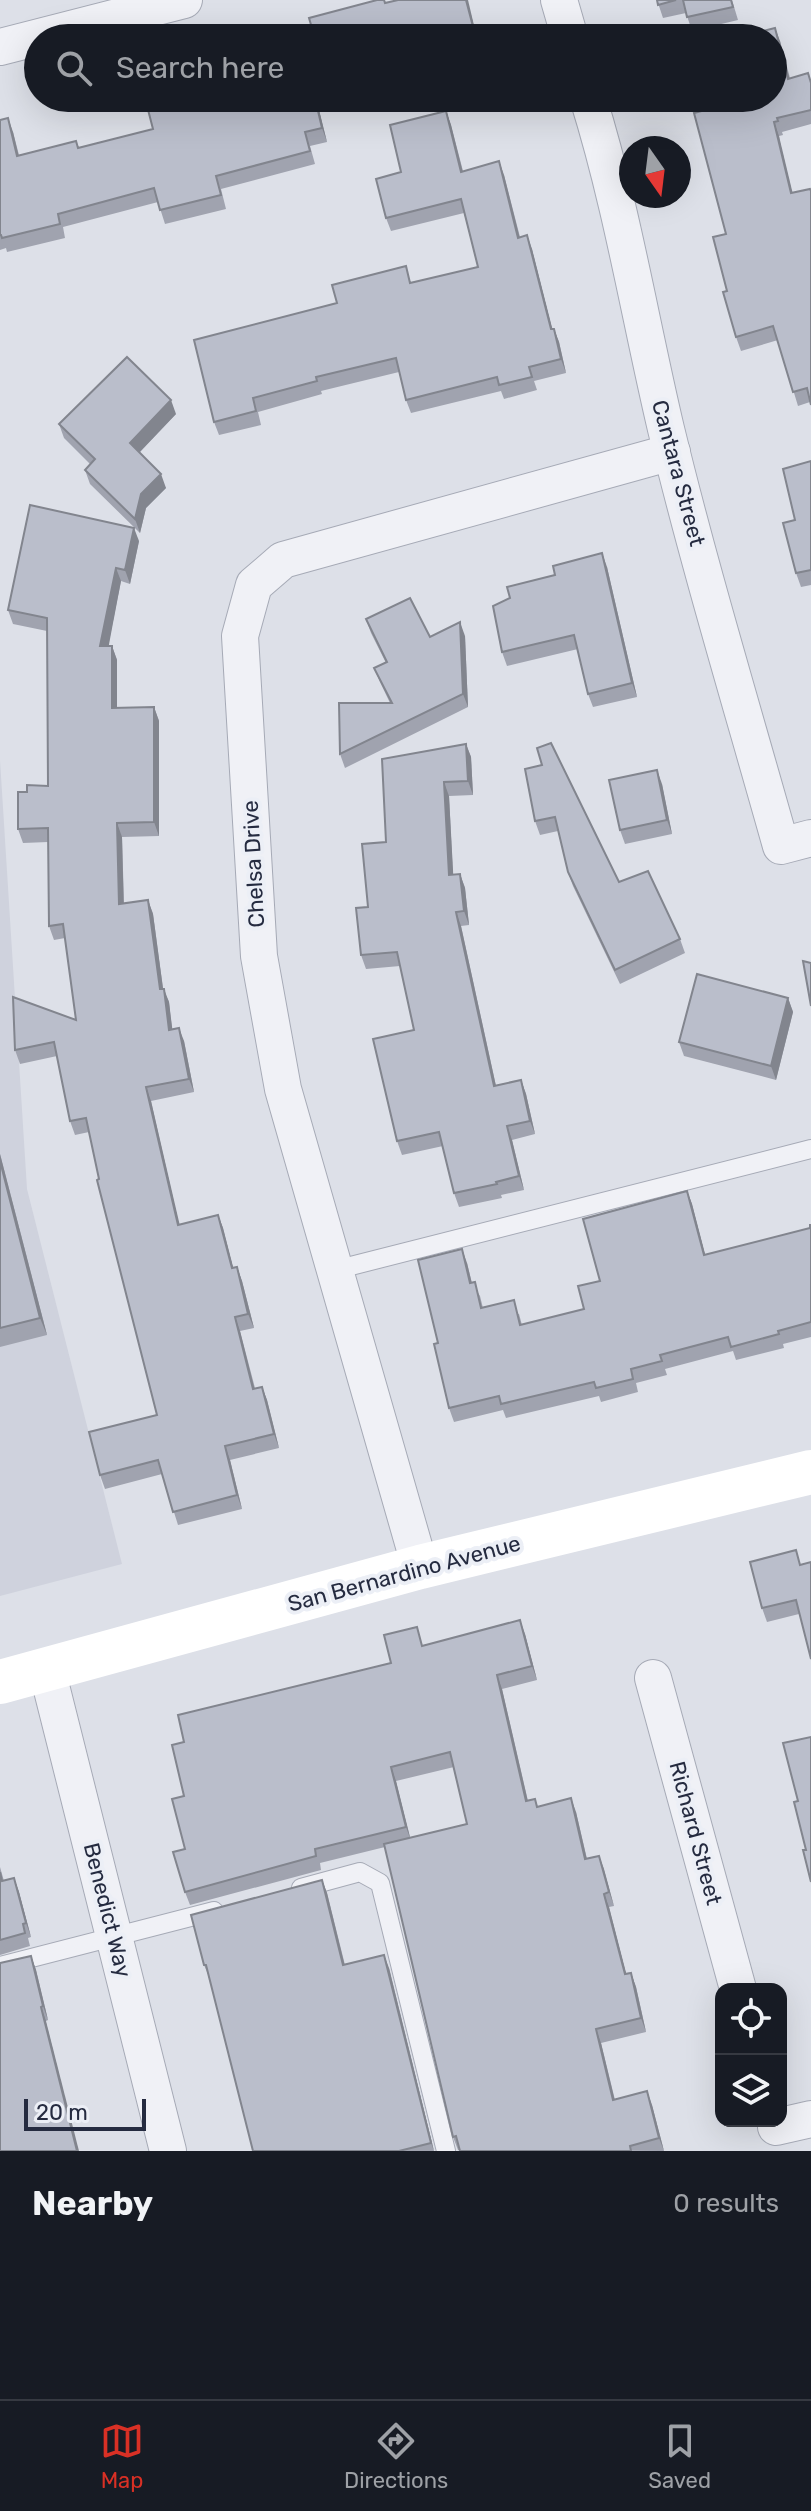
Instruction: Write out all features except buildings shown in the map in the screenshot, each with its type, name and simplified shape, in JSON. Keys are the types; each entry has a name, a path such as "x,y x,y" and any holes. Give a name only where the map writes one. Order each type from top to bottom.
{"main road":[{"name":"San Bernardino Avenue","path":"0,1682 420,1567 811,1472"}],"street":[{"path":"90,24 184,0"},
{"path":"559,0 566,24"},
{"path":"0,47 24,41"},
{"name":"Cantara Street","path":"592,112 630,257 649,359 672,452 796,842"},
{"name":"Chelsa Drive","path":"420,1567 283,1089 259,956 240,636 254,585 283,560 672,452"},
{"name":"Benedict Way","path":"47,1670 168,2151"},
{"name":"Richard Street","path":"653,1678 736,1983"},
{"path":"777,2133 811,2119"}],"lane":[{"path":"335,1270 811,1149"},
{"path":"283,1893 360,1872 380,1883 446,2151"},
{"path":"0,1966 237,1905"}],"shaded area":[{"path":"0,760 27,1189 122,1564 0,1596"}]}
